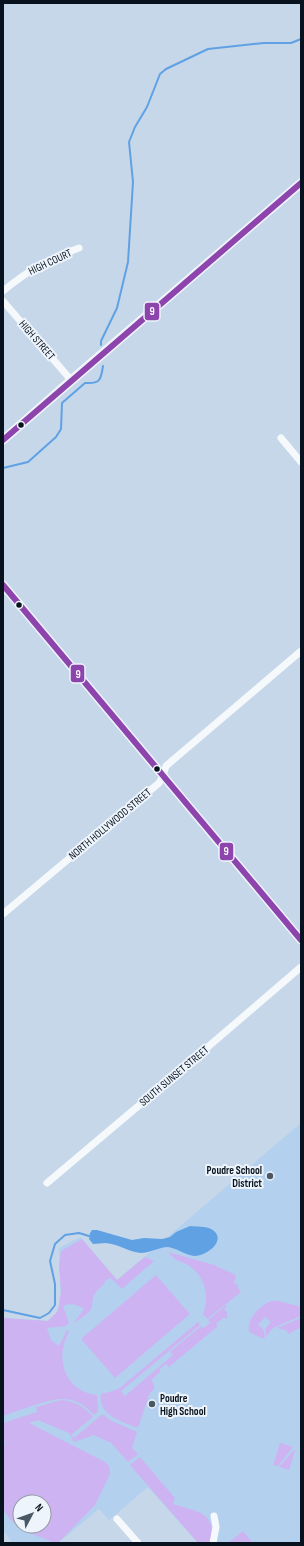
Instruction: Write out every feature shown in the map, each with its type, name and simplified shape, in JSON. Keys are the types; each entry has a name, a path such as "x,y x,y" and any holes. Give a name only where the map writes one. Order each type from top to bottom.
{"main road":[{"path":"3,440 301,183"}],"street":[{"name":"HIGH COURT","path":"3,291 28,271 40,264 79,248"},
{"name":"HIGH STREET","path":"3,301 71,380"},
{"path":"281,438 301,462"},
{"path":"3,585 301,940"},
{"path":"3,599 10,593"},
{"name":"NORTH HOLLYWOOD STREET","path":"3,914 159,782 163,776 166,766 301,650"},
{"name":"SOUTH SUNSET STREET","path":"47,1183 301,967"},
{"path":"214,1516 216,1527 214,1543"},
{"path":"117,1519 138,1543"}],"shaded area":[{"name":"Poudre High School","path":"301,1123 301,1543 198,1543 148,1487 109,1520 99,1509 58,1543 13,1543 5,1533 3,1534 3,1318 47,1321 61,1309 59,1248 80,1237 117,1280"},
{"path":"82,1239 117,1280 145,1257 154,1261 123,1288 121,1288 111,1278 106,1280 97,1290 91,1309 73,1324 84,1309 76,1305 68,1304 63,1306 69,1323 66,1326 47,1328 51,1340 59,1346 67,1330 69,1332 63,1352 65,1372 70,1381 77,1388 97,1395 98,1412 94,1415 87,1408 74,1400 60,1399 44,1402 3,1416 3,1318 48,1321 57,1312 61,1291 59,1266 61,1251"},
{"path":"168,1252 214,1265 236,1275 234,1283 238,1285 241,1292 207,1319 203,1314 206,1293 202,1281 194,1270 176,1259"},
{"path":"156,1275 190,1314 115,1378 81,1339"},
{"path":"271,1301 278,1301 298,1306 301,1308 301,1316 273,1328 266,1336 265,1329 271,1322 265,1317 258,1325 263,1329 265,1336 264,1339 249,1332 249,1327 252,1317 258,1309"},
{"path":"226,1305 227,1306 224,1309 228,1313 226,1315 228,1317 226,1319 224,1317 216,1324 218,1326 169,1367 166,1364 151,1380 154,1385 154,1390 150,1392 138,1428 118,1420 107,1413 103,1408 101,1394 121,1387 198,1322 200,1325 121,1391 125,1396 173,1355 170,1352 201,1326 203,1328 210,1323 208,1320"},
{"path":"301,1318 299,1322 301,1323 301,1327 289,1334 285,1330 277,1328"},
{"path":"61,1400 74,1403 82,1407 93,1417 71,1435 74,1438 101,1415 104,1415 110,1420 137,1432 132,1448 138,1454 128,1462 111,1443 94,1435 74,1442 69,1433 38,1420 29,1423 105,1462 109,1466 110,1474 95,1505 58,1543 34,1534 52,1534 52,1494 12,1494 12,1521 8,1517 3,1506 3,1447 6,1441 3,1442 3,1423 37,1412 36,1407"},
{"path":"280,1443 293,1447 278,1466 273,1465"},
{"path":"294,1450 295,1451 289,1470 279,1467"},
{"path":"140,1457 175,1498 173,1504 204,1515 208,1519 211,1525 212,1533 210,1543 198,1543 130,1465"},
{"path":"243,1531 253,1543 228,1543"}],"water":[{"path":"190,1226 207,1227 216,1233 218,1237 217,1241 210,1250 194,1256 168,1247 141,1253 106,1243 93,1244 89,1239 92,1230 97,1230 132,1240 144,1238 162,1239 170,1237 176,1232"}],"waterway":[{"path":"101,345 101,341 117,308 128,262 133,182 129,142 135,127 147,107 160,74 166,69 208,49 264,43 291,43 301,39"},
{"path":"3,468 28,462 56,437 61,429 62,403 85,383 97,382 100,378 103,366"},
{"path":"3,1310 40,1318 49,1313 55,1305 55,1284 50,1261 55,1244 65,1235 79,1233 89,1236"}],"transit line":[{"name":"9","path":"3,440 301,183"},
{"name":"9","path":"3,585 301,940"}],"place":[{"name":"Poudre School District","path":"270,1176"},
{"name":"Poudre High School","path":"152,1404"}]}
